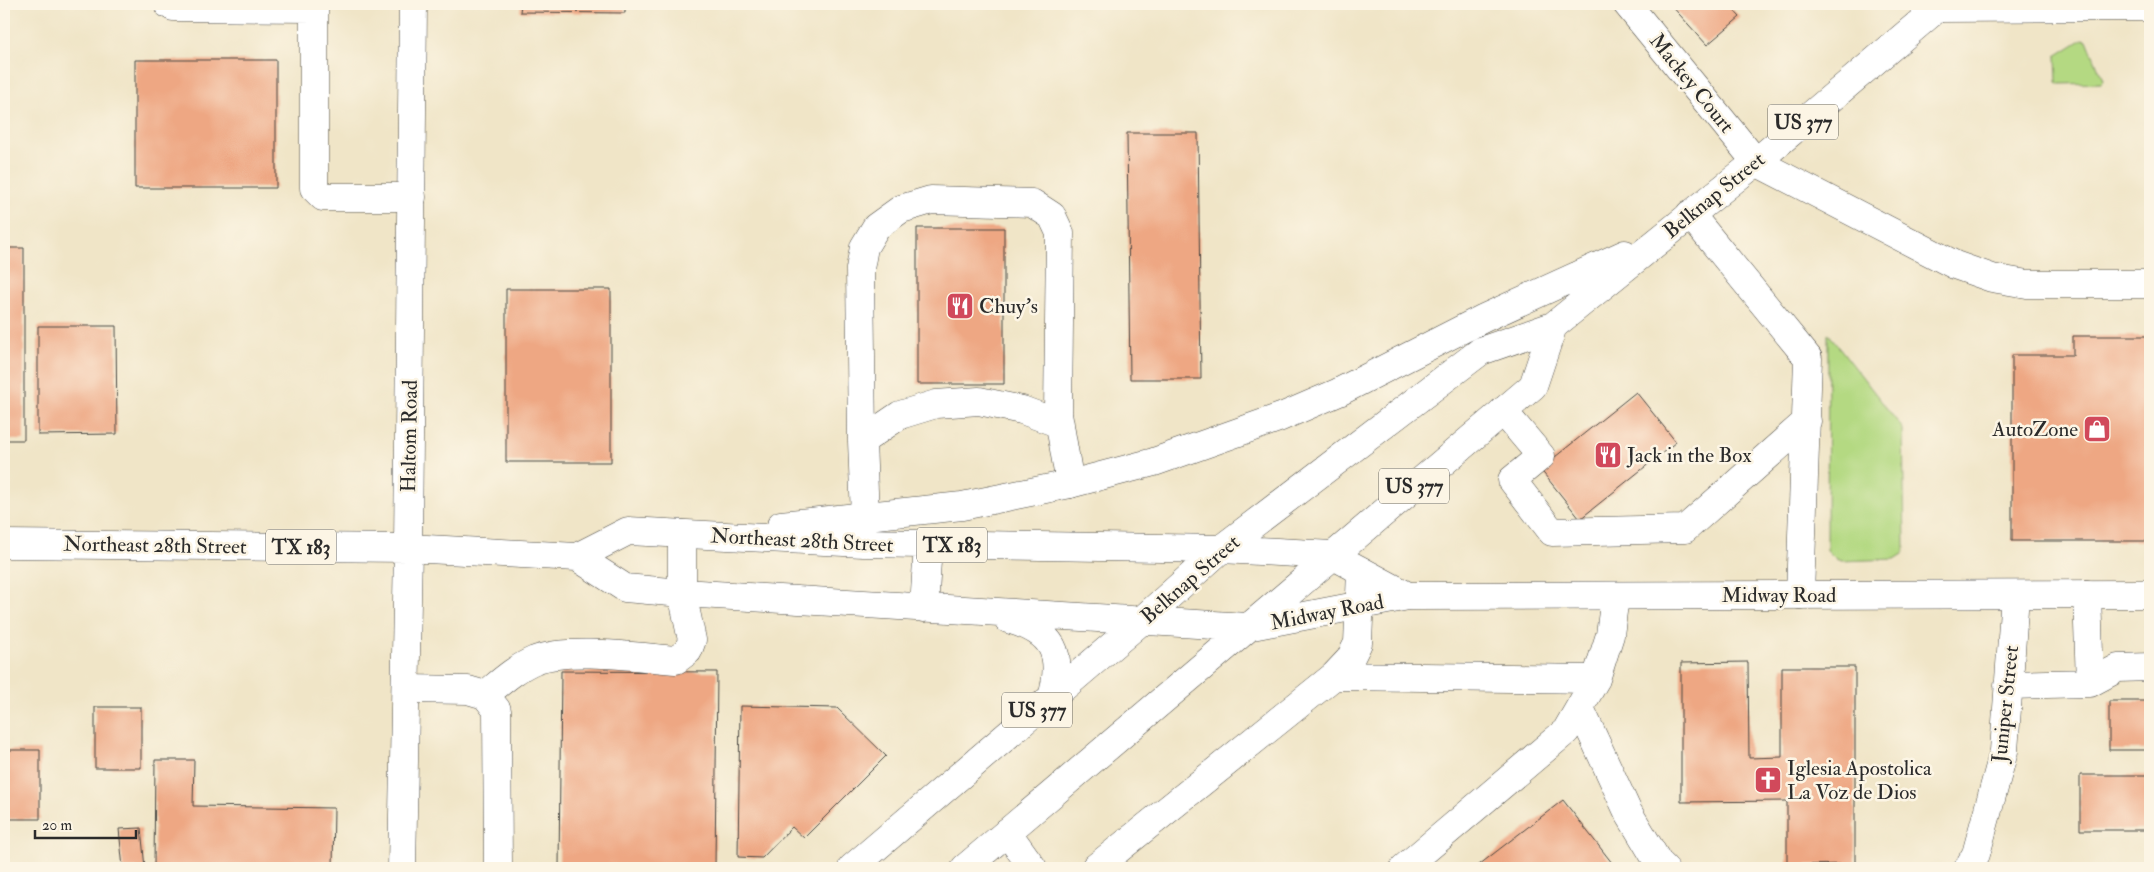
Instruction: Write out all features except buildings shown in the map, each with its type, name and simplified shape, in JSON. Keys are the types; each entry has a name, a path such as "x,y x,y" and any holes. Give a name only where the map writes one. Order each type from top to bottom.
{"main road":[{"path":"168,4 173,7 314,6 314,188 323,197 412,197"},
{"name":"Haltom Road","path":"402,868 408,548 413,4"},
{"name":"Mackey Court","path":"1627,4 1756,162"},
{"path":"1939,6 2150,7"},
{"name":"Belknap Street","path":"852,868 1140,622 1221,549 1481,351 1553,326 1756,162 1939,6"},
{"path":"1756,162 1955,265 1992,278 2027,284 2150,284"},
{"path":"865,517 860,270 864,247 876,227 901,209 931,200 1032,203 1052,216 1060,233 1058,414 1070,484"},
{"path":"1690,214 1808,358 1800,595"},
{"path":"485,695 512,673 536,660 571,653 676,660 688,651 692,640 682,593 682,534 962,506 1070,484 1154,462 1281,417 1339,392 1484,318 1661,238"},
{"name":"US 377","path":"965,868 1533,386 1553,326"},
{"path":"862,441 900,415 936,404 979,401 1022,410 1060,424"},
{"path":"1502,411 1541,456 1512,480 1552,532 1685,529 1807,421"},
{"name":"Northeast 28th Street","path":"577,557 628,531 928,545 1221,549 1332,555"},
{"name":"Northeast 28th Street","path":"4,544 408,548 577,557 625,588 980,612 1247,627"},
{"path":"924,608 928,545"},
{"name":"Midway Road","path":"1332,555 1408,596"},
{"path":"1095,868 1334,676 1350,659 1358,643 1361,571"},
{"path":"2087,594 2090,683"},
{"name":"Midway Road","path":"1247,627 1408,596 2150,594"},
{"name":"Juniper Street","path":"1968,868 1976,854 2004,751 2015,595"},
{"path":"1404,868 1566,730 1596,680 1610,635 1615,596"},
{"path":"980,612 1027,624 1049,642 1057,658 1057,678 1052,698"},
{"path":"2008,684 2090,683 2118,668 2150,667"},
{"path":"1334,676 1596,680"},
{"path":"406,689 468,690 485,695 497,710 498,868"},
{"path":"1580,708 1628,812 1658,862 1664,868"},
{"path":"1007,832 1033,868"}],"green space":[{"path":"2083,39 2087,40 2103,80 2101,83 2060,84 2057,82 2056,56"},
{"path":"1828,333 1903,429 1905,549 1903,554 1895,559 1841,561 1836,559 1827,550"}],"place":[{"name":"Chuy's","path":"960,306"},
{"name":"AutoZone","path":"2097,429"},
{"name":"Jack in the Box","path":"1608,455"},
{"name":"Iglesia Apostolica La Voz de Dios","path":"1768,780"}]}
